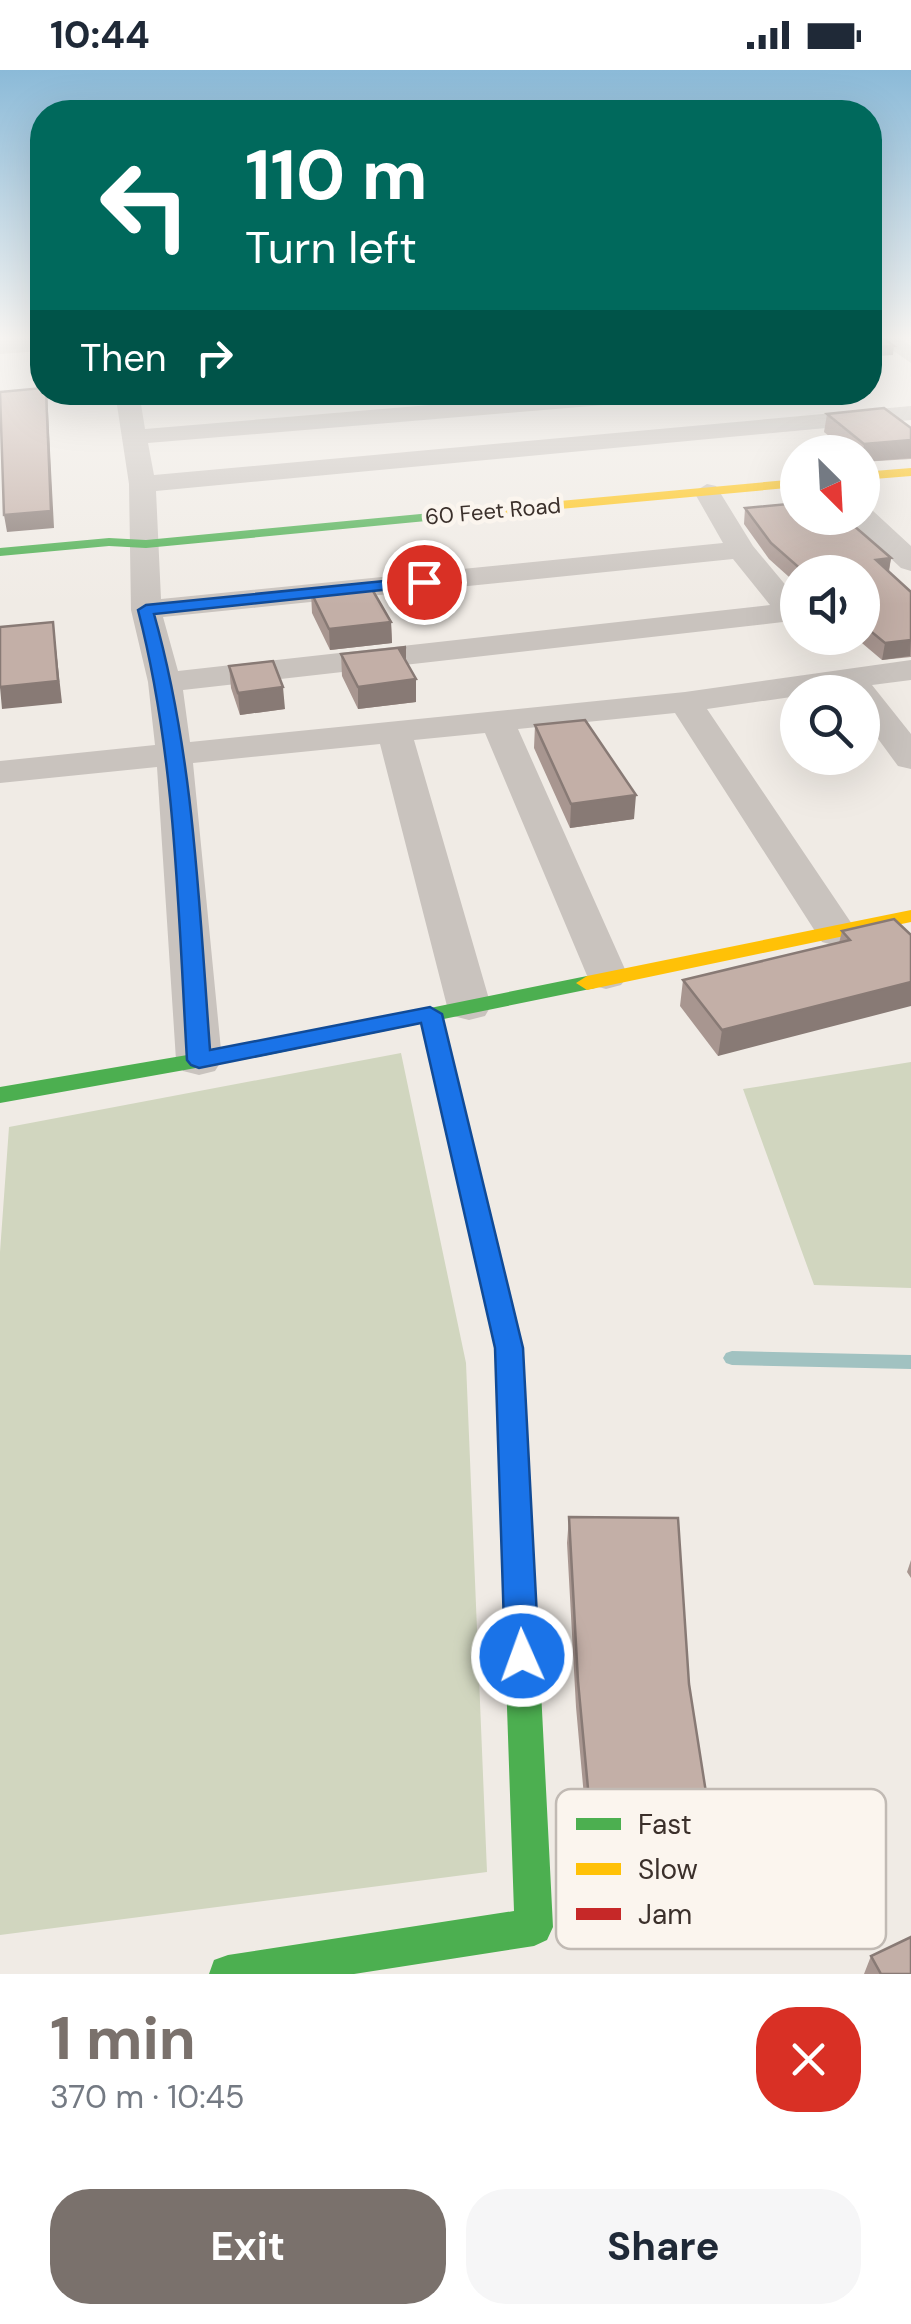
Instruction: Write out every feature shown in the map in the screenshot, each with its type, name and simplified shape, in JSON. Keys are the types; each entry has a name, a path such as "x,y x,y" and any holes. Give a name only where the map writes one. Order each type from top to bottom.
{"street":[{"path":"134,427 142,484 138,544 146,610 165,682 182,818 199,1060"},
{"path":"136,438 268,427"},
{"path":"616,427 628,438"},
{"path":"687,427 691,432"},
{"path":"142,484 749,427"},
{"path":"880,475 911,472"},
{"name":"60 Feet Road","path":"0,552 109,542 138,544 780,485"},
{"path":"707,492 741,550 780,599"},
{"path":"880,533 911,562"},
{"name":"60 Feet Road","path":"0,562 111,552 138,544"},
{"path":"146,610 741,550"},
{"path":"165,682 780,617"},
{"path":"829,655 847,675"},
{"path":"880,681 911,670"},
{"path":"0,772 780,694"},
{"path":"685,702 837,932"},
{"path":"880,717 911,758"},
{"path":"497,722 606,976"},
{"path":"394,730 469,1006"},
{"path":"0,1094 199,1060 911,916"},
{"path":"228,1974 534,1927 509,1348 430,1014"}],"green space":[{"path":"401,1053 466,1363 487,1872 0,1935 0,1252 9,1127"},
{"path":"911,1062 911,1288 814,1285 743,1089"}],"building":[{"path":"1,427 47,427 51,511 4,515"},
{"path":"843,427 909,427 911,440 880,443 880,435 853,435"},
{"path":"780,505 780,535 865,535 891,558 785,555 745,508"},
{"path":"880,564 911,592 911,640 885,643 880,639"},
{"path":"369,584 391,622 329,629 311,592"},
{"path":"53,622 58,681 0,687 0,627"},
{"path":"406,647 399,649 416,679 358,687 341,654"},
{"path":"273,661 283,687 238,693 229,666"},
{"path":"585,720 636,795 571,804 535,725"},
{"path":"894,919 911,935 911,982 722,1030 683,980 850,940 842,931"},
{"path":"569,1517 678,1518 689,1684 705,1789 588,1789"},
{"path":"911,1937 911,1974 881,1974 871,1956"}],"waterway":[{"path":"732,1358 911,1362"}],"traffic: fast":[{"path":"0,552 109,542 146,544 484,512"},
{"path":"0,1095 263,1049 587,983"},
{"path":"228,1974 534,1927 517,1533"}],"traffic: slow":[{"path":"880,475 911,472"},
{"path":"484,512 780,485"},
{"path":"587,983 911,916"}],"traffic: jam":[{"path":"431,1014 509,1347 517,1533"}],"route":[{"path":"424,582 146,610 165,682 182,818 199,1060 430,1014 509,1348 522,1656"}]}
